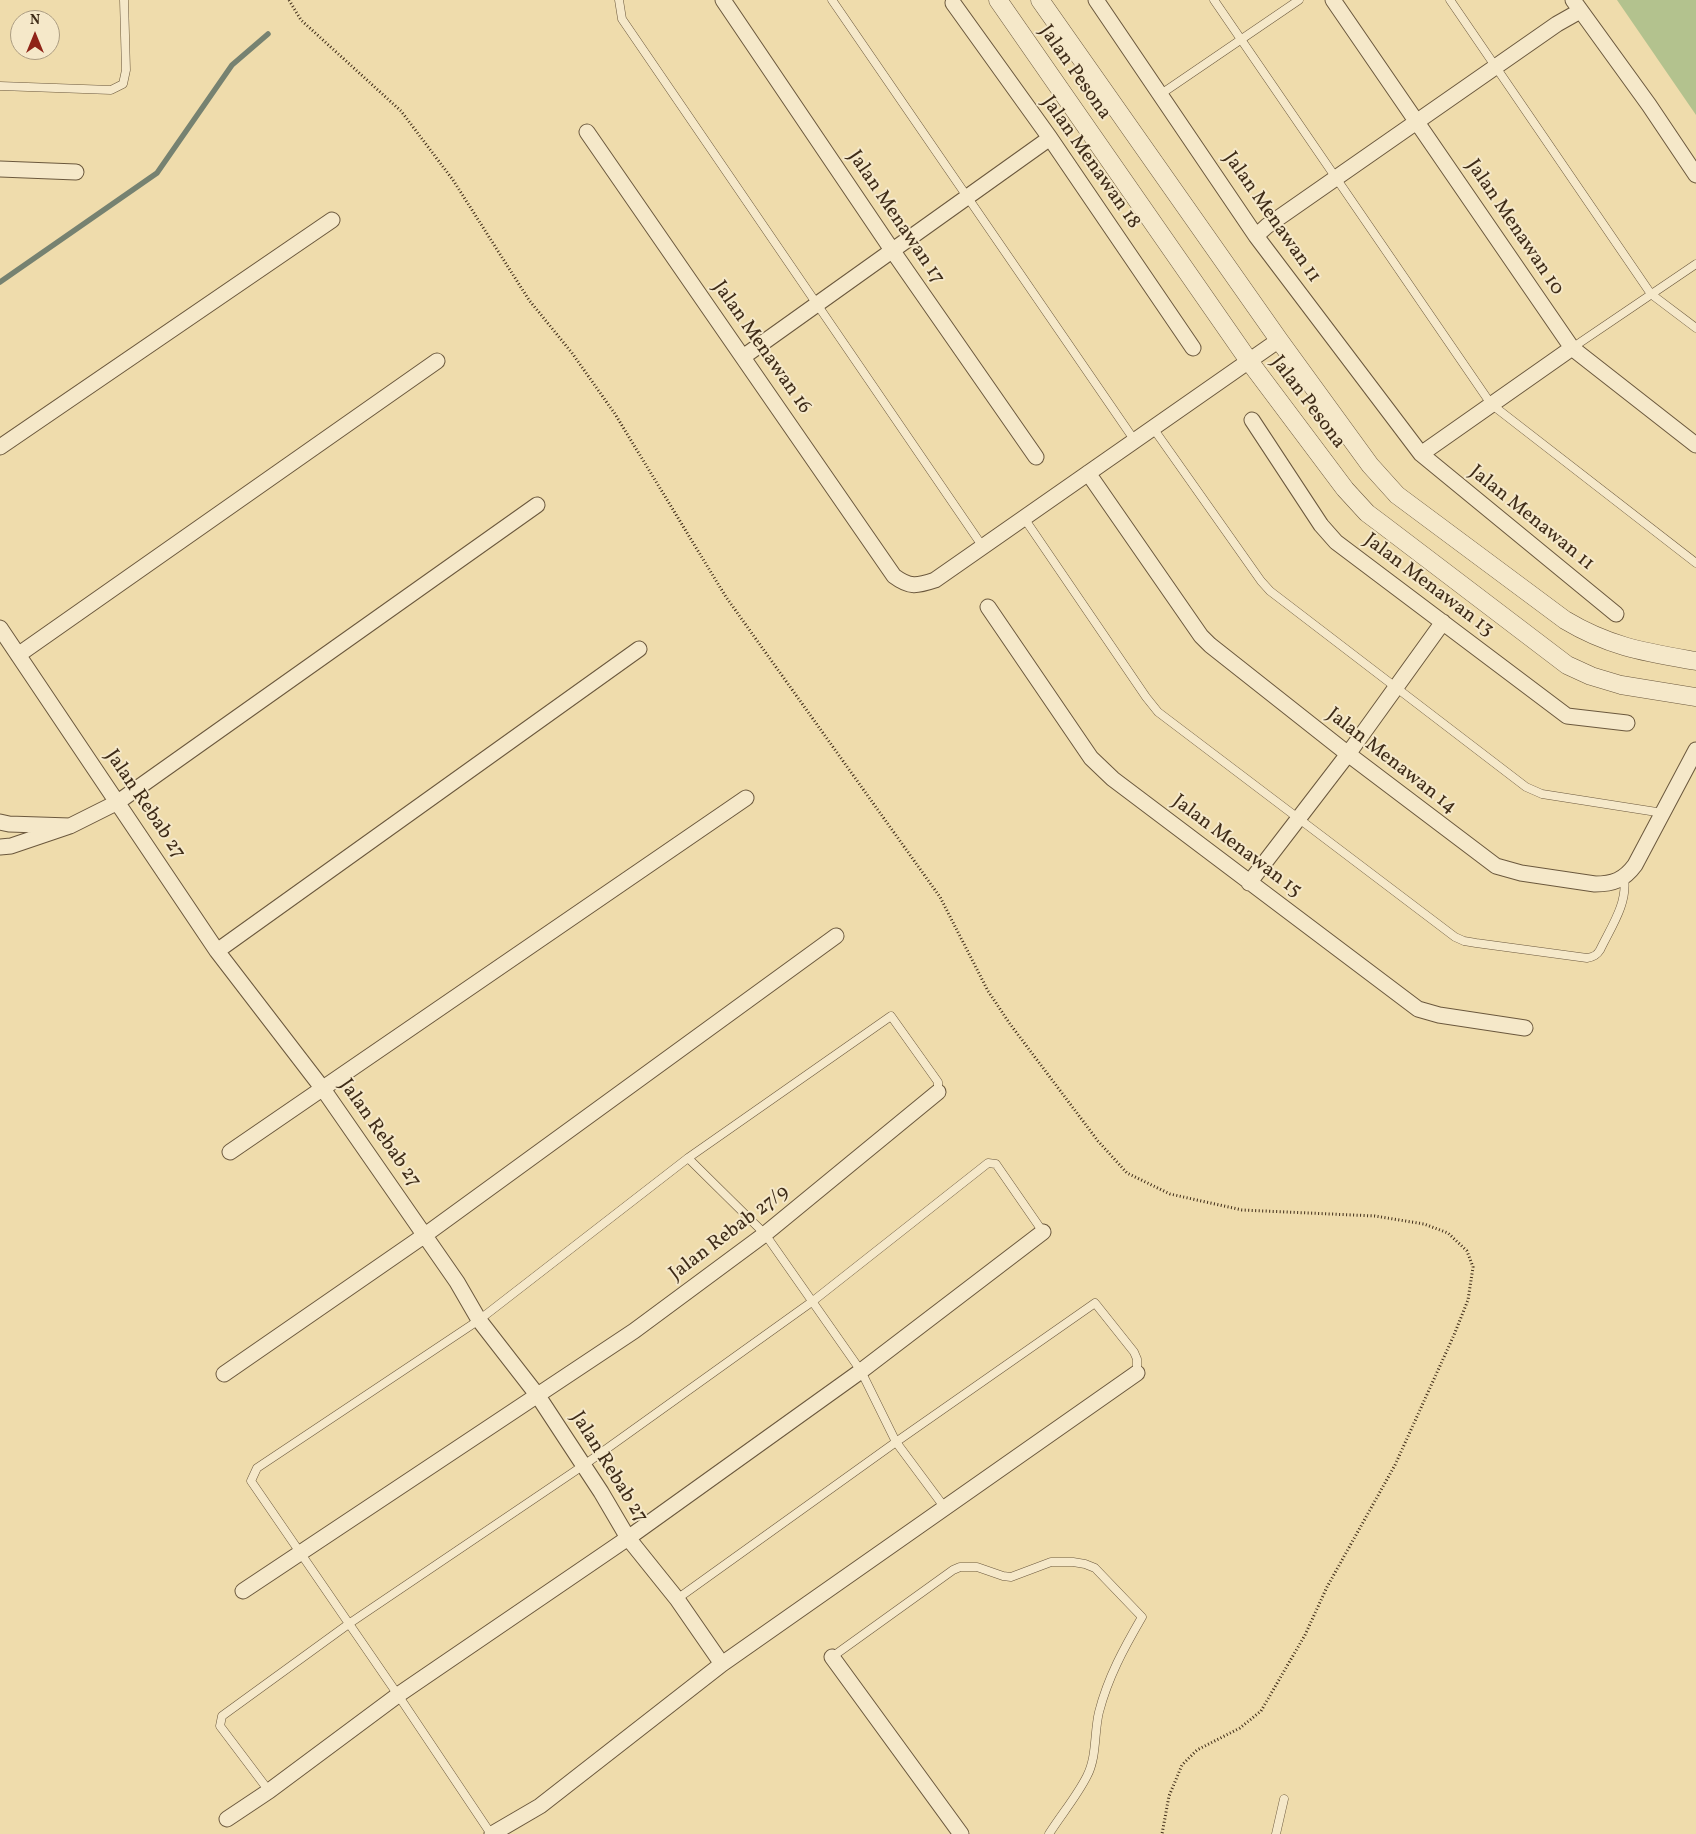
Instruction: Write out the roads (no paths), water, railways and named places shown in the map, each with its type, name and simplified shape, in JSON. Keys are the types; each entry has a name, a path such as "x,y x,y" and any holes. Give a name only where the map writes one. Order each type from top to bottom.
{"street":[{"name":"Jalan Menawan 17","path":"723,0 892,250 1036,457"},
{"name":"Jalan Pesona","path":"998,0 1250,361 1345,489 1367,513 1567,665 1591,676 1621,685 1696,697"},
{"name":"Jalan Pesona","path":"1040,0 1278,340 1370,465 1397,495 1565,620 1584,632 1615,645 1696,661"},
{"name":"Jalan Menawan 11","path":"1096,0 1256,236 1421,454 1616,614"},
{"name":"Jalan Menawan 10","path":"1333,0 1572,348 1696,446"},
{"name":"Jalan Menawan 18","path":"953,3 1050,138 1193,348"},
{"path":"1256,236 1267,226 1557,24 1576,5 1649,105 1696,175"},
{"name":"Jalan Menawan 16","path":"587,132 894,576 904,584 919,585 935,580 983,547"},
{"path":"743,357 1050,138"},
{"path":"0,168 76,172"},
{"path":"0,447 332,220"},
{"path":"983,547 1278,340"},
{"path":"1421,454 1572,348"},
{"path":"18,655 437,362"},
{"name":"Jalan Menawan 13","path":"1252,420 1328,534 1347,550 1567,716 1627,723"},
{"name":"Jalan Menawan 14","path":"1088,473 1201,636 1221,655 1496,866 1521,873 1595,884 1607,884 1624,878"},
{"path":"0,847 11,846 70,826 118,802 537,505"},
{"name":"Jalan Menawan 15","path":"988,608 1091,758 1113,779 1418,1008 1439,1015 1525,1028"},
{"path":"1250,883 1298,817 1348,754 1444,622"},
{"name":"Jalan Rebab 27","path":"0,628 217,951 323,1089 457,1282 479,1320 538,1396 584,1465 628,1538 677,1599 722,1664"},
{"path":"217,951 639,649"},
{"path":"1624,878 1635,865 1696,750"},
{"path":"230,1152 746,798"},
{"path":"0,822 70,826"},
{"path":"224,1374 425,1235 836,936"},
{"name":"Jalan Rebab 27/9","path":"243,1590 634,1331 765,1234 938,1092"},
{"path":"227,1819 269,1791 398,1695 628,1538 862,1371 1043,1232"},
{"path":"492,1834 540,1806 722,1664 1137,1373"},
{"path":"832,1656 961,1834"}],"lane":[{"path":"0,86 111,90 123,84 126,70 124,0"},
{"path":"619,0 622,19 983,547"},
{"path":"832,0 1135,440"},
{"path":"1214,0 1491,404 1696,563"},
{"path":"1161,94 1299,0"},
{"path":"1450,0 1651,294 1696,328"},
{"path":"1572,348 1696,264"},
{"path":"1153,428 1260,581 1270,591 1534,792 1663,813"},
{"path":"1024,518 1152,706 1166,719 1455,937 1464,941 1592,958 1600,950 1623,902 1626,887 1624,878"},
{"path":"492,1834 350,1623 251,1481 257,1468 479,1320 688,1158 891,1016 938,1082 938,1092"},
{"path":"688,1158 765,1234 862,1371 896,1442 945,1508"},
{"path":"269,1791 220,1726 222,1716 350,1623 584,1465 812,1301 988,1163 996,1164 1043,1232"},
{"path":"677,1599 896,1442 1095,1303 1134,1352 1137,1358 1137,1373"},
{"path":"832,1656 953,1570 960,1567 977,1567 1004,1576 1011,1576 1042,1564 1060,1561 1073,1562 1095,1568 1142,1617 1119,1657 1104,1696 1099,1714 1092,1762 1087,1776 1049,1834"},
{"path":"1276,1834 1284,1799"}],"waterway":[{"path":"0,282 157,173 232,65 268,34"}]}
